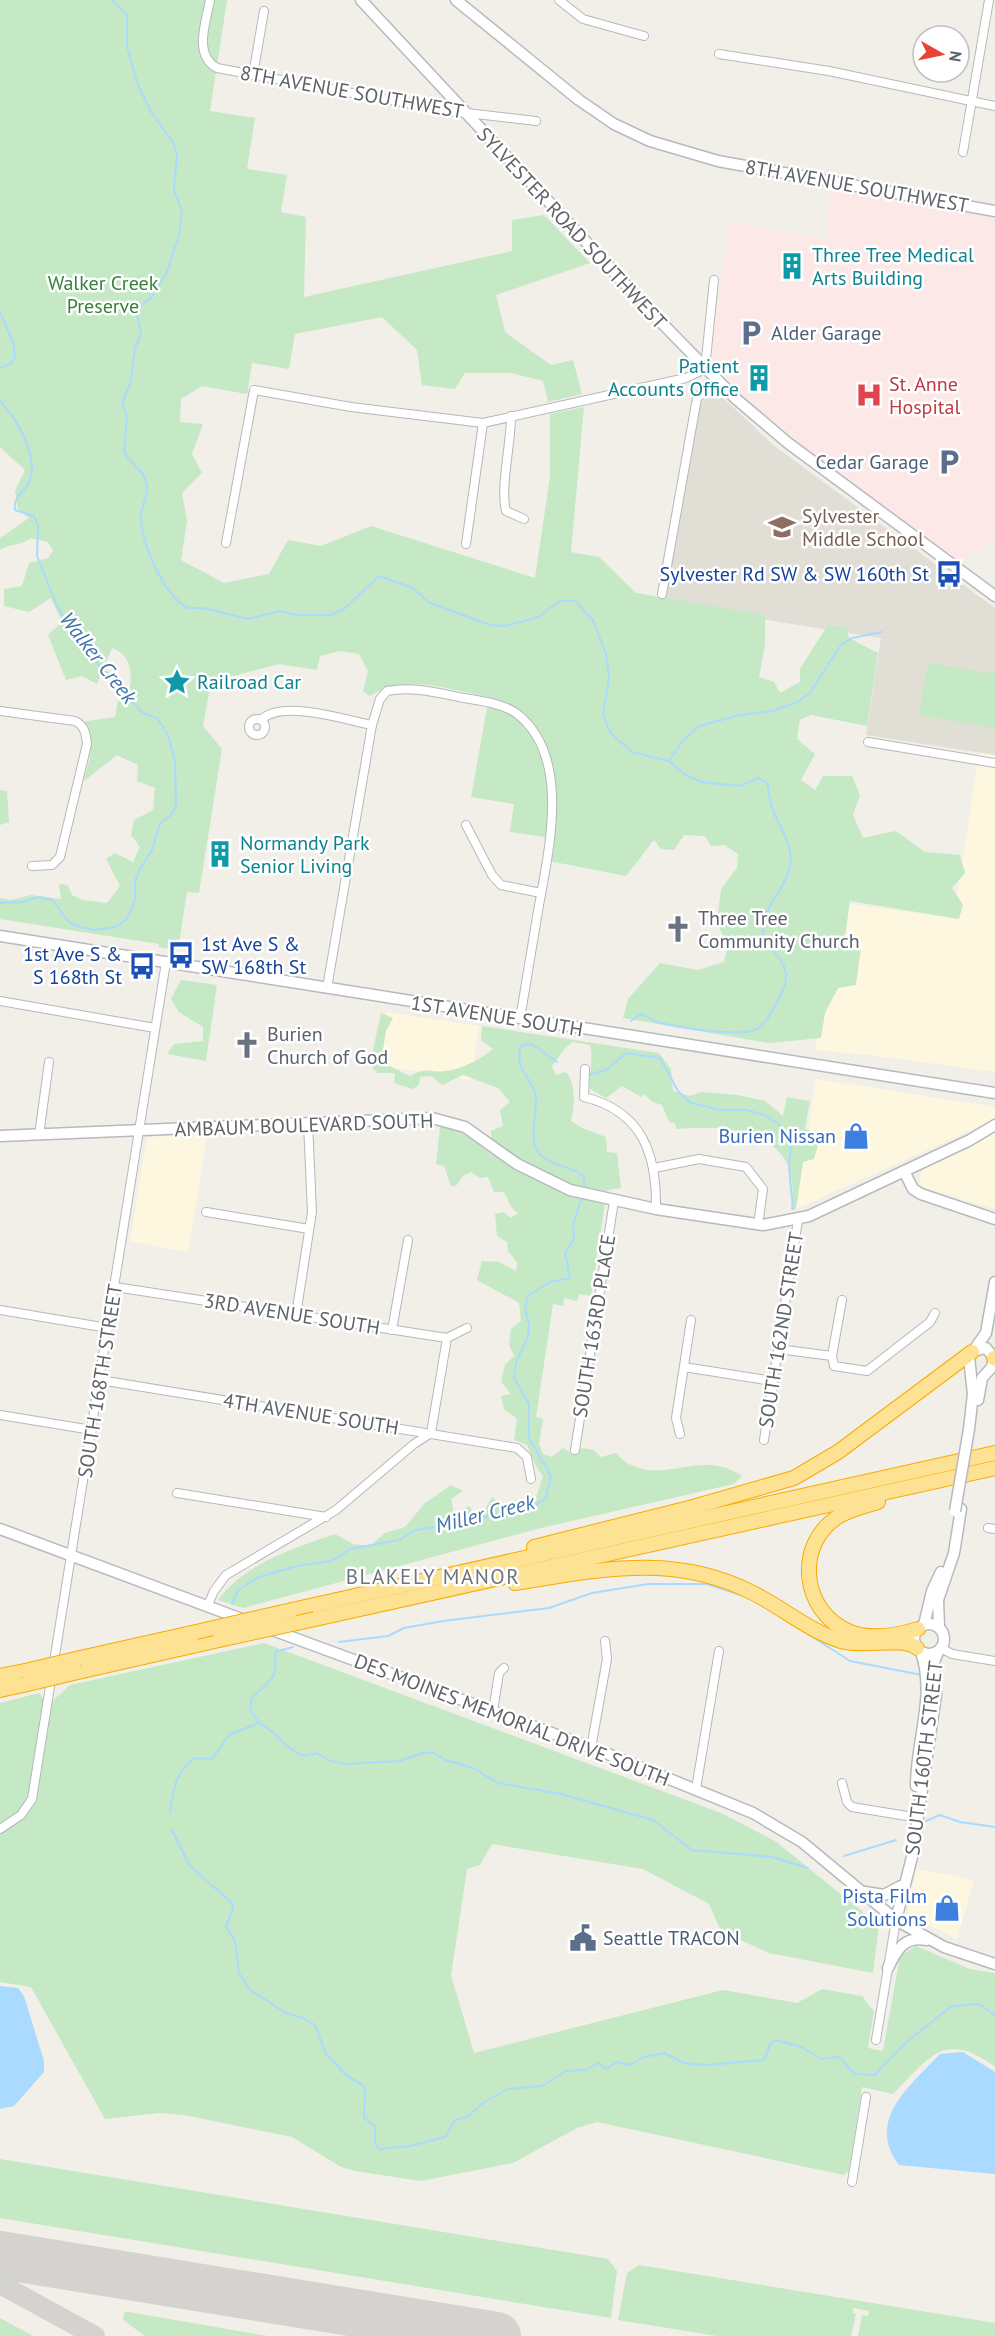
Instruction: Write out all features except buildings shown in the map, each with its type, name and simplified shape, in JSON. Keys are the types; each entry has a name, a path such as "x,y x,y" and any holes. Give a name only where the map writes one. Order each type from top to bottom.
{"highway":[{"path":"390,1587 417,1576 693,1508 794,1478 838,1452 919,1389 972,1352"},
{"path":"0,1690 24,1678 196,1632 995,1453"},
{"path":"79,1665 219,1640 995,1468"},
{"path":"921,1627 878,1637 860,1635 842,1628 823,1613 814,1599 808,1581 808,1564 816,1539 827,1525 841,1515 934,1482"},
{"path":"463,1586 482,1588 616,1567 643,1566 691,1570 722,1579 753,1593 831,1637 861,1645 904,1642 919,1650"},
{"path":"0,1676 24,1678"}],"main road":[{"name":"SYLVESTER ROAD SOUTHWEST","path":"361,0 716,380 788,443 995,596"},
{"name":"8TH AVENUE SOUTHWEST","path":"456,0 538,69 614,124 650,141 718,161 995,212"},
{"name":"1ST AVENUE SOUTH","path":"0,936 995,1093"},
{"name":"AMBAUM BOULEVARD SOUTH","path":"0,1136 420,1118 454,1122 474,1132 530,1172 570,1190 656,1209 758,1225 798,1220 904,1171 995,1125"},
{"path":"904,1171 914,1189 921,1194 995,1219"},
{"path":"972,1428 973,1394 969,1363 972,1352 986,1333 995,1282"},
{"path":"958,1510 954,1553 938,1600 939,1627 944,1640 940,1650 929,1654 919,1650 914,1639 921,1627 932,1591 947,1557 981,1383 992,1367 995,1343"},
{"path":"972,1352 986,1348 994,1358"},
{"name":"DES MOINES MEMORIAL DRIVE SOUTH","path":"0,1529 493,1711 696,1789 779,1827 860,1889 896,1920 930,1941 995,1964"},
{"path":"921,1627 932,1624 939,1627"},
{"name":"SOUTH 160TH STREET","path":"901,1899 901,1886 913,1817 916,1769 928,1692 927,1674 919,1650"},
{"name":"SOUTH 160TH STREET","path":"896,1920 908,1880 936,1695 934,1662 940,1650"},
{"path":"860,1889 884,1894 901,1886"},
{"path":"888,1968 902,1945 914,1938 930,1941"}],"street":[{"name":"8TH AVENUE SOUTHWEST","path":"210,0 203,48 206,60 217,68 464,112 536,121"},
{"path":"559,0 583,19 644,36"},
{"path":"963,152 990,0"},
{"path":"253,75 264,11"},
{"path":"719,54 829,71 995,106"},
{"path":"226,543 254,390 351,407 483,423 686,378 705,369 714,280"},
{"path":"662,594 697,398 716,380"},
{"path":"511,417 511,441 504,502 506,512 524,519"},
{"path":"466,544 483,423"},
{"path":"327,988 372,725 382,694 396,689 417,689 497,704 514,712 533,733 543,749 551,786 549,844 520,1019"},
{"path":"261,720 271,713 287,710 372,725"},
{"path":"0,711 75,721 82,727 87,744 60,857 52,865 32,866"},
{"path":"868,742 995,763"},
{"path":"466,825 492,875 501,885 541,893"},
{"name":"SOUTH 168TH STREET","path":"0,1829 21,1815 32,1799 166,962"},
{"path":"0,1001 155,1028"},
{"path":"39,1135 49,1062"},
{"path":"585,1069 584,1096 606,1104 631,1119 654,1168 656,1209"},
{"path":"296,1315 309,1229 311,1176 308,1123"},
{"path":"654,1168 699,1159 746,1167 763,1189 758,1225"},
{"name":"SOUTH 163RD PLACE","path":"575,1450 614,1201"},
{"path":"206,1212 309,1229"},
{"name":"SOUTH 162ND STREET","path":"765,1440 798,1220"},
{"path":"392,1330 408,1240"},
{"name":"3RD AVENUE SOUTH","path":"115,1287 447,1338"},
{"path":"842,1299 832,1356 834,1366 867,1371 930,1322 935,1313"},
{"path":"0,1310 108,1328"},
{"path":"680,1434 676,1419 691,1320"},
{"path":"207,1606 214,1591 226,1575 326,1517 430,1433 447,1338 467,1328"},
{"path":"778,1349 832,1356"},
{"path":"684,1367 773,1381"},
{"name":"4TH AVENUE SOUTH","path":"100,1380 522,1450 530,1466 531,1479"},
{"path":"0,1415 92,1430"},
{"path":"177,1493 326,1517"},
{"path":"591,1748 607,1659 605,1641"},
{"path":"940,1650 995,1661"},
{"path":"696,1789 719,1651"},
{"path":"493,1711 499,1673 504,1668"},
{"path":"842,1784 847,1802 852,1807 913,1817"},
{"name":"SOUTH 160TH STREET","path":"876,2040 896,1920"},
{"path":"852,2182 866,2097"}],"shaded area":[{"name":"St. Anne Hospital","path":"831,191 995,219 995,538 958,562 779,427 707,364 731,222 825,240"},
{"name":"Sylvester Middle School","path":"713,388 773,445 995,608 995,755 866,735 881,638 664,604 701,403"},
{"path":"979,753 995,755 995,1072 815,1050 840,903 954,918"},
{"path":"386,1012 479,1026 471,1080 377,1065"},
{"path":"816,1079 995,1107 995,1117 987,1123 796,1209"},
{"path":"995,1131 995,1209 925,1188 920,1184 922,1169"},
{"path":"207,1134 188,1252 130,1241 147,1137"},
{"path":"916,1869 974,1880 957,1939 911,1916 908,1911"}],"green space":[{"name":"Walker Creek Preserve","path":"0,0 227,0 210,111 255,118 247,169 287,175 281,212 306,217 304,297 512,251 512,220 544,215 590,263 496,295 505,332 551,365 573,360 582,394 548,402 543,381 511,373 465,373 455,389 422,385 417,350 382,317 295,334 289,369 252,363 247,394 202,386 181,399 180,422 203,424 192,454 202,473 182,493 187,521 181,560 224,583 269,574 288,540 321,546 371,526 535,578 550,477 550,414 584,407 571,552 599,557 636,593 765,615 765,645 759,677 774,682 780,693 800,682 800,669 827,626 846,627 849,638 878,653 867,726 811,715 800,720 797,739 815,754 801,780 815,790 823,776 852,776 860,795 853,815 863,838 896,831 925,852 960,855 965,873 952,888 963,905 959,919 850,901 844,944 861,948 856,985 838,988 825,1013 821,1038 769,1043 623,1018 628,999 660,963 698,970 724,962 728,945 717,923 721,889 737,868 738,854 725,845 711,846 705,836 684,835 674,850 661,849 654,840 626,876 549,861 552,838 510,832 514,804 471,797 489,697 413,684 398,685 370,696 363,691 368,671 359,654 339,651 320,656 317,670 279,664 211,682 203,726 222,749 199,893 187,892 178,950 159,947 159,944 0,919 0,898 11,900 31,895 61,899 59,884 68,885 72,895 83,900 107,903 120,886 106,859 115,853 133,862 140,847 131,835 134,820 153,810 155,788 137,781 138,765 117,755 84,781 90,745 82,722 115,717 118,700 129,694 130,667 124,656 112,648 97,684 82,676 66,680 48,635 62,622 51,598 29,612 4,606 4,589 22,586 29,563 48,558 53,551 48,542 31,538 0,550 0,538 29,518 18,509 15,491 25,470 0,447"},
{"path":"928,663 995,674 995,728 919,715"},
{"path":"0,790 7,791 9,822 0,825"},
{"path":"181,980 217,985 206,1061 167,1054 174,1044 203,1041 203,1027 179,1012 171,999"},
{"path":"381,1013 393,1018 386,1031 381,1062 410,1076 424,1071 446,1071 458,1068 488,1053 493,1049 481,1040 482,1026 659,1053 671,1069 673,1091 690,1096 701,1092 737,1095 765,1101 783,1116 787,1097 810,1101 805,1129 812,1131 818,1145 814,1159 803,1162 796,1209 791,1210 792,1184 787,1164 776,1149 761,1138 721,1129 676,1129 675,1123 669,1122 662,1105 653,1102 644,1094 641,1097 622,1086 606,1098 590,1089 592,1055 590,1045 573,1042 565,1048 552,1066 556,1075 566,1072 572,1083 574,1102 571,1121 606,1137 607,1152 617,1153 621,1188 607,1190 591,1296 579,1294 577,1301 564,1298 563,1306 553,1304 536,1417 543,1419 539,1444 543,1454 552,1457 563,1448 575,1455 582,1448 594,1450 601,1457 616,1453 627,1463 644,1470 658,1471 713,1465 742,1476 734,1484 541,1528 243,1608 218,1600 242,1576 271,1559 335,1534 353,1544 370,1546 385,1533 405,1527 425,1503 451,1485 463,1491 451,1499 454,1512 470,1506 474,1517 482,1515 492,1497 504,1507 537,1495 543,1476 527,1445 514,1440 517,1419 504,1409 501,1396 511,1394 501,1382 505,1365 514,1356 509,1345 511,1329 521,1321 519,1303 477,1280 482,1261 499,1262 516,1271 517,1262 508,1251 507,1242 497,1236 495,1214 503,1212 511,1218 518,1213 511,1207 504,1192 494,1192 488,1177 480,1178 471,1172 463,1176 456,1186 451,1186 444,1166 436,1164 440,1127 463,1134 493,1155 491,1131 503,1126 500,1110 510,1102 498,1088 463,1075 442,1085 431,1076 420,1077 419,1085 412,1089 394,1083 395,1073 377,1073 370,1064"},
{"path":"264,1643 721,1813 775,1841 879,1925 873,1973 769,1953 721,1931 709,1904 643,1869 492,1844 480,1865 467,1869 451,1975 474,2053 723,1990 797,2003 822,1989 862,1996 874,2012 868,2048 883,2051 900,1956 916,1946 970,1969 995,1973 995,2067 963,2050 950,2049 928,2060 893,2094 862,2087 849,2170 844,2175 597,2122 577,2128 513,2163 421,2181 355,2171 341,2167 292,2137 184,2115 160,2113 105,2119 31,1987 0,1982 0,1703 39,1693 48,1705 70,1685"},
{"path":"0,2159 608,2259 617,2271 611,2318 0,2218"},
{"path":"639,2265 995,2323 995,2336 858,2336 862,2315 868,2316 869,2311 853,2308 853,2313 856,2314 851,2336 717,2336 618,2320 627,2273"},
{"path":"124,2312 268,2336 145,2336 123,2320"},
{"path":"0,2318 33,2336 0,2336"}],"water":[{"path":"0,1986 18,1988 24,1996 44,2061 44,2072 14,2106 0,2109"},
{"path":"963,2052 995,2072 995,2174 899,2165 890,2149 887,2133 889,2118 896,2104 905,2091 940,2054"}],"waterway":[{"name":"Miller Creek","path":"112,0 127,15 127,47 138,85 151,112 173,142 177,154 174,190 182,211 179,235 167,272 152,297 136,309 141,334 135,348 130,384 122,403 127,417 124,452 142,473 147,487 141,514 145,541 156,568 171,593 188,608 203,608 248,619 279,611 297,615 331,615 344,609 379,576 413,588 428,602 490,625 505,626 538,617 560,601 575,601 593,620 606,654 609,678 603,715 609,730 615,737 632,752 669,761 686,775 701,782 740,786 758,778 767,783 772,807 788,843 791,859 786,878 764,923 764,937 781,961 786,974 786,982 772,1011 757,1029 737,1032 708,1031 657,1022 641,1014 631,1021"},
{"name":"Walker Creek","path":"0,312 13,342 15,357 11,363 0,368"},
{"name":"Walker Creek","path":"0,401 13,417 25,438 31,461 32,472 29,482 17,498 15,510 34,516 38,525 37,556 57,606 66,621 102,669 117,680 131,701 143,713 157,718 168,735 175,761 176,806 171,815 160,824 152,850 140,869 135,881 135,899 132,908 125,921 115,927 94,930 80,927 69,922 52,900 39,897 22,902 0,903"},
{"path":"669,761 682,742 699,726 740,715 773,711 797,702 809,694 841,645 852,638 882,632"},
{"name":"Miller Creek","path":"557,1062 532,1044 521,1045 520,1062 536,1097 535,1147 546,1159 584,1177 584,1190"},
{"path":"588,1075 606,1070 626,1053 660,1058 678,1091 691,1103 721,1110 746,1110 764,1115 779,1124 791,1143 789,1168 793,1209"},
{"name":"Miller Creek","path":"232,1604 238,1590 259,1577 297,1566 332,1561 350,1549 399,1540 416,1530 458,1524 534,1506 546,1498 551,1476 529,1438 529,1404 514,1378 516,1362 528,1337 529,1322 525,1310 528,1296 550,1282 570,1278 565,1253 574,1239 573,1225 582,1196"},
{"path":"339,1642 388,1636 404,1628 443,1621 549,1608 592,1593 648,1584 707,1584 744,1596"},
{"path":"808,1634 850,1661 922,1675"},
{"name":"Miller Creek","path":"170,1813 176,1782 188,1764 195,1758 212,1759 229,1735 259,1723 250,1710 252,1697 268,1683 274,1674 275,1652 293,1647"},
{"path":"259,1723 304,1756 317,1753 331,1761 346,1764 399,1761 423,1753 434,1753 445,1760 473,1768 498,1783 561,1794 653,1820 692,1850 772,1857 808,1868"},
{"path":"926,1821 940,1815 960,1822 995,1827"},
{"name":"Miller Creek","path":"172,1830 190,1866 232,1903 233,1909 226,1926 235,1941 239,1973 250,1990 286,2013 303,2018 315,2025 326,2054 348,2077 362,2084 365,2090 364,2118 375,2126 375,2143 379,2149 410,2146 445,2137 455,2120 467,2117 483,2103 508,2089 542,2086 566,2071 586,2070 598,2063 606,2069 617,2062 630,2065 644,2057 664,2053 684,2063 706,2065 764,2060 771,2043 776,2040 801,2047 822,2059 839,2057 855,2074 875,2075 904,2044 952,2006 979,2004 995,2015"},
{"path":"844,1856 896,1840"}],"taxiway":[{"path":"0,2284 95,2336"},
{"path":"461,2330 477,2336"}],"runway":[{"path":"0,2255 497,2336"}],"place":[{"name":"Three Tree Medical Arts Building","path":"792,266"},
{"name":"Alder Garage","path":"751,333"},
{"name":"Patient Accounts Office","path":"759,378"},
{"name":"St. Anne Hospital","path":"869,395"},
{"name":"Cedar Garage","path":"949,462"},
{"name":"Sylvester Middle School","path":"782,527"},
{"name":"Sylvester Rd SW & SW 160th St","path":"949,574"},
{"name":"Railroad Car","path":"177,682"},
{"name":"Normandy Park Senior Living","path":"220,854"},
{"name":"Three Tree Community Church","path":"678,929"},
{"name":"1st Ave S & SW 168th St","path":"181,955"},
{"name":"1st Ave S & S 168th St","path":"142,966"},
{"name":"Burien Church of God","path":"247,1045"},
{"name":"Burien Nissan","path":"856,1136"},
{"name":"Pista Film Solutions","path":"947,1908"},
{"name":"Seattle TRACON","path":"583,1938"}],"district":[{"name":"BLAKELY MANOR","path":"433,1577"}]}
